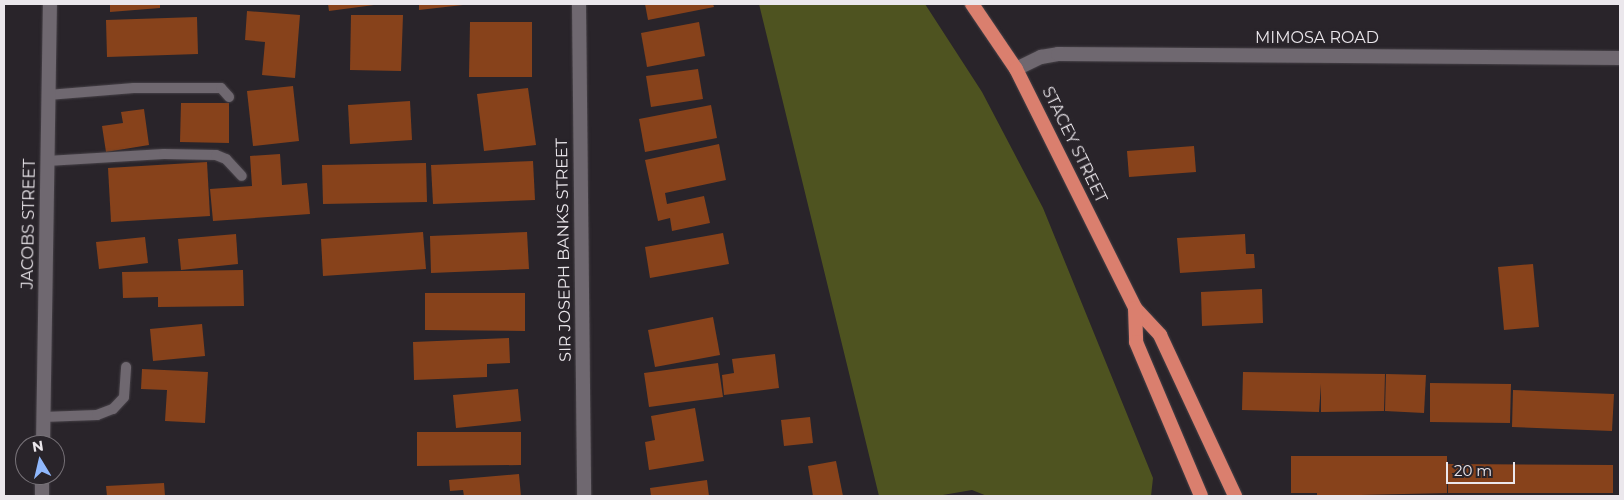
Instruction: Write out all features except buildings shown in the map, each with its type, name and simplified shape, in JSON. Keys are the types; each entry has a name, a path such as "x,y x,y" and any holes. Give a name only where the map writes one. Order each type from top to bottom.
{"highway":[{"name":"STACEY STREET","path":"972,4 1016,69 1135,308 1160,335 1235,496"},
{"name":"STACEY STREET","path":"1135,308 1136,342 1200,496"}],"street":[{"name":"JACOBS STREET","path":"42,435 50,4"},
{"name":"SIR JOSEPH BANKS STREET","path":"579,4 584,496"},
{"name":"MIMOSA ROAD","path":"1016,69 1041,57 1058,54 1620,58"}],"lane":[{"path":"48,95 134,88 221,88 229,97"},
{"path":"47,161 164,154 216,156 226,159 242,176"},
{"path":"43,416 97,415 113,408 124,397 126,367"}],"green space":[{"path":"759,4 925,4 982,92 1043,208 1153,478 1151,496 987,496 972,490 937,496 879,496"}]}
